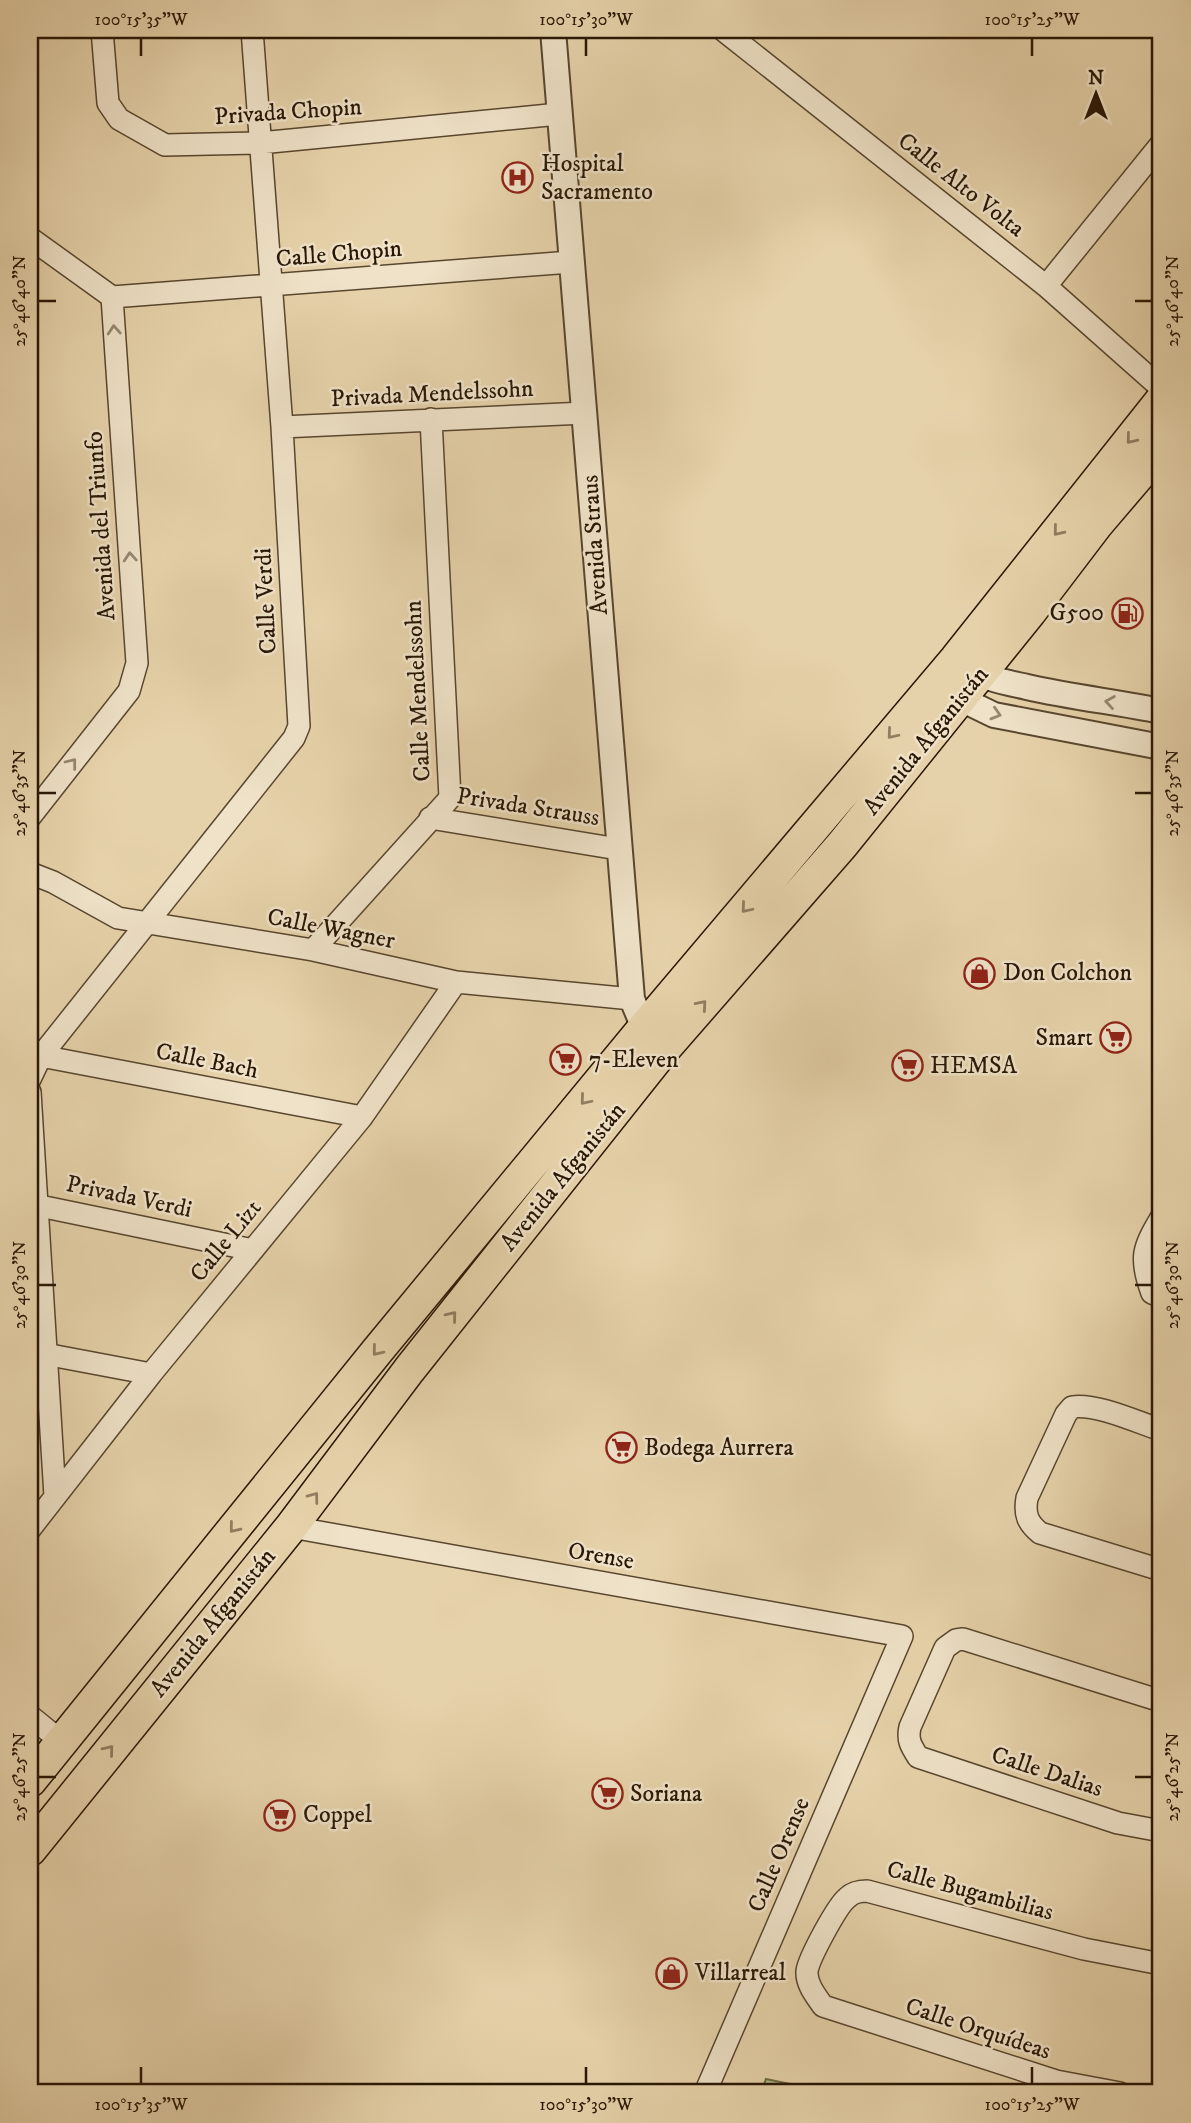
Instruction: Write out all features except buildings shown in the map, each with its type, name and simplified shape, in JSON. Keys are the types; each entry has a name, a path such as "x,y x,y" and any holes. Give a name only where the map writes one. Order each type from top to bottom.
{"main road":[{"name":"Avenida Afganistán","path":"30,1781 369,1361 654,1038 842,845 958,678 1161,401"},
{"name":"Avenida Afganistán","path":"958,678 1161,449"},
{"name":"Avenida Afganistán","path":"30,1850 291,1527 654,1038"},
{"path":"30,1831 65,1781 62,1742"}],"street":[{"name":"Privada Chopin","path":"102,30 108,103 119,118 165,145 260,143 559,114"},
{"name":"Calle Verdi","path":"30,1079 41,1056 294,738 299,726 282,427 252,30"},
{"name":"Avenida Straus","path":"553,30 632,999 654,1038"},
{"name":"Calle Alto Volta","path":"723,30 1046,286 1161,388"},
{"path":"1046,286 1161,145"},
{"path":"30,238 112,297"},
{"name":"Calle Chopin","path":"112,297 571,262"},
{"name":"Avenida del Triunfo","path":"30,817 129,691 137,663 112,297"},
{"name":"Privada Mendelssohn","path":"282,427 585,413"},
{"name":"Calle Mendelssohn","path":"313,950 450,798 431,419"},
{"path":"958,678 1161,711"},
{"path":"958,678 994,715 1161,747"},
{"name":"Privada Strauss","path":"430,818 618,849"},
{"name":"Calle Wagner","path":"30,873 53,882 118,918 313,950 456,982 632,999"},
{"name":"Calle Lizt","path":"30,1529 151,1374 362,1117 456,982"},
{"name":"Calle Bach","path":"41,1056 362,1117"},
{"path":"30,1092 55,1496"},
{"name":"Privada Verdi","path":"35,1205 253,1250"},
{"path":"1156,1295 1143,1261 1146,1245 1161,1217"},
{"path":"45,1354 151,1374"},
{"path":"1161,1430 1093,1408 1080,1405 1072,1407 1066,1414 1027,1498 1025,1510 1029,1524 1040,1533 1161,1570"},
{"name":"Orense","path":"291,1527 902,1636"},
{"name":"Calle Orense","path":"705,2093 902,1636"},
{"name":"Calle Dalias","path":"1161,1701 963,1639 956,1640 945,1648 910,1727 910,1745 918,1756 1118,1823 1161,1832"},
{"path":"30,1716 62,1742"},
{"name":"Calle Bugambilias","path":"823,2006 812,1991 807,1974 812,1955 845,1899 857,1892 878,1893 1084,1948 1161,1964"},
{"name":"Calle Orquídeas","path":"823,2006 1056,2081 1120,2093"}],"green space":[{"path":"766,2079 833,2093 761,2093"}],"place":[{"name":"Hospital Sacramento","path":"518,178"},
{"name":"G500","path":"1127,613"},
{"name":"Don Colchon","path":"980,973"},
{"name":"Smart","path":"1116,1038"},
{"name":"7-Eleven","path":"566,1060"},
{"name":"HEMSA","path":"907,1066"},
{"name":"Bodega Aurrera","path":"621,1448"},
{"name":"Soriana","path":"607,1794"},
{"name":"Coppel","path":"280,1815"},
{"name":"Villarreal","path":"672,1973"}]}
